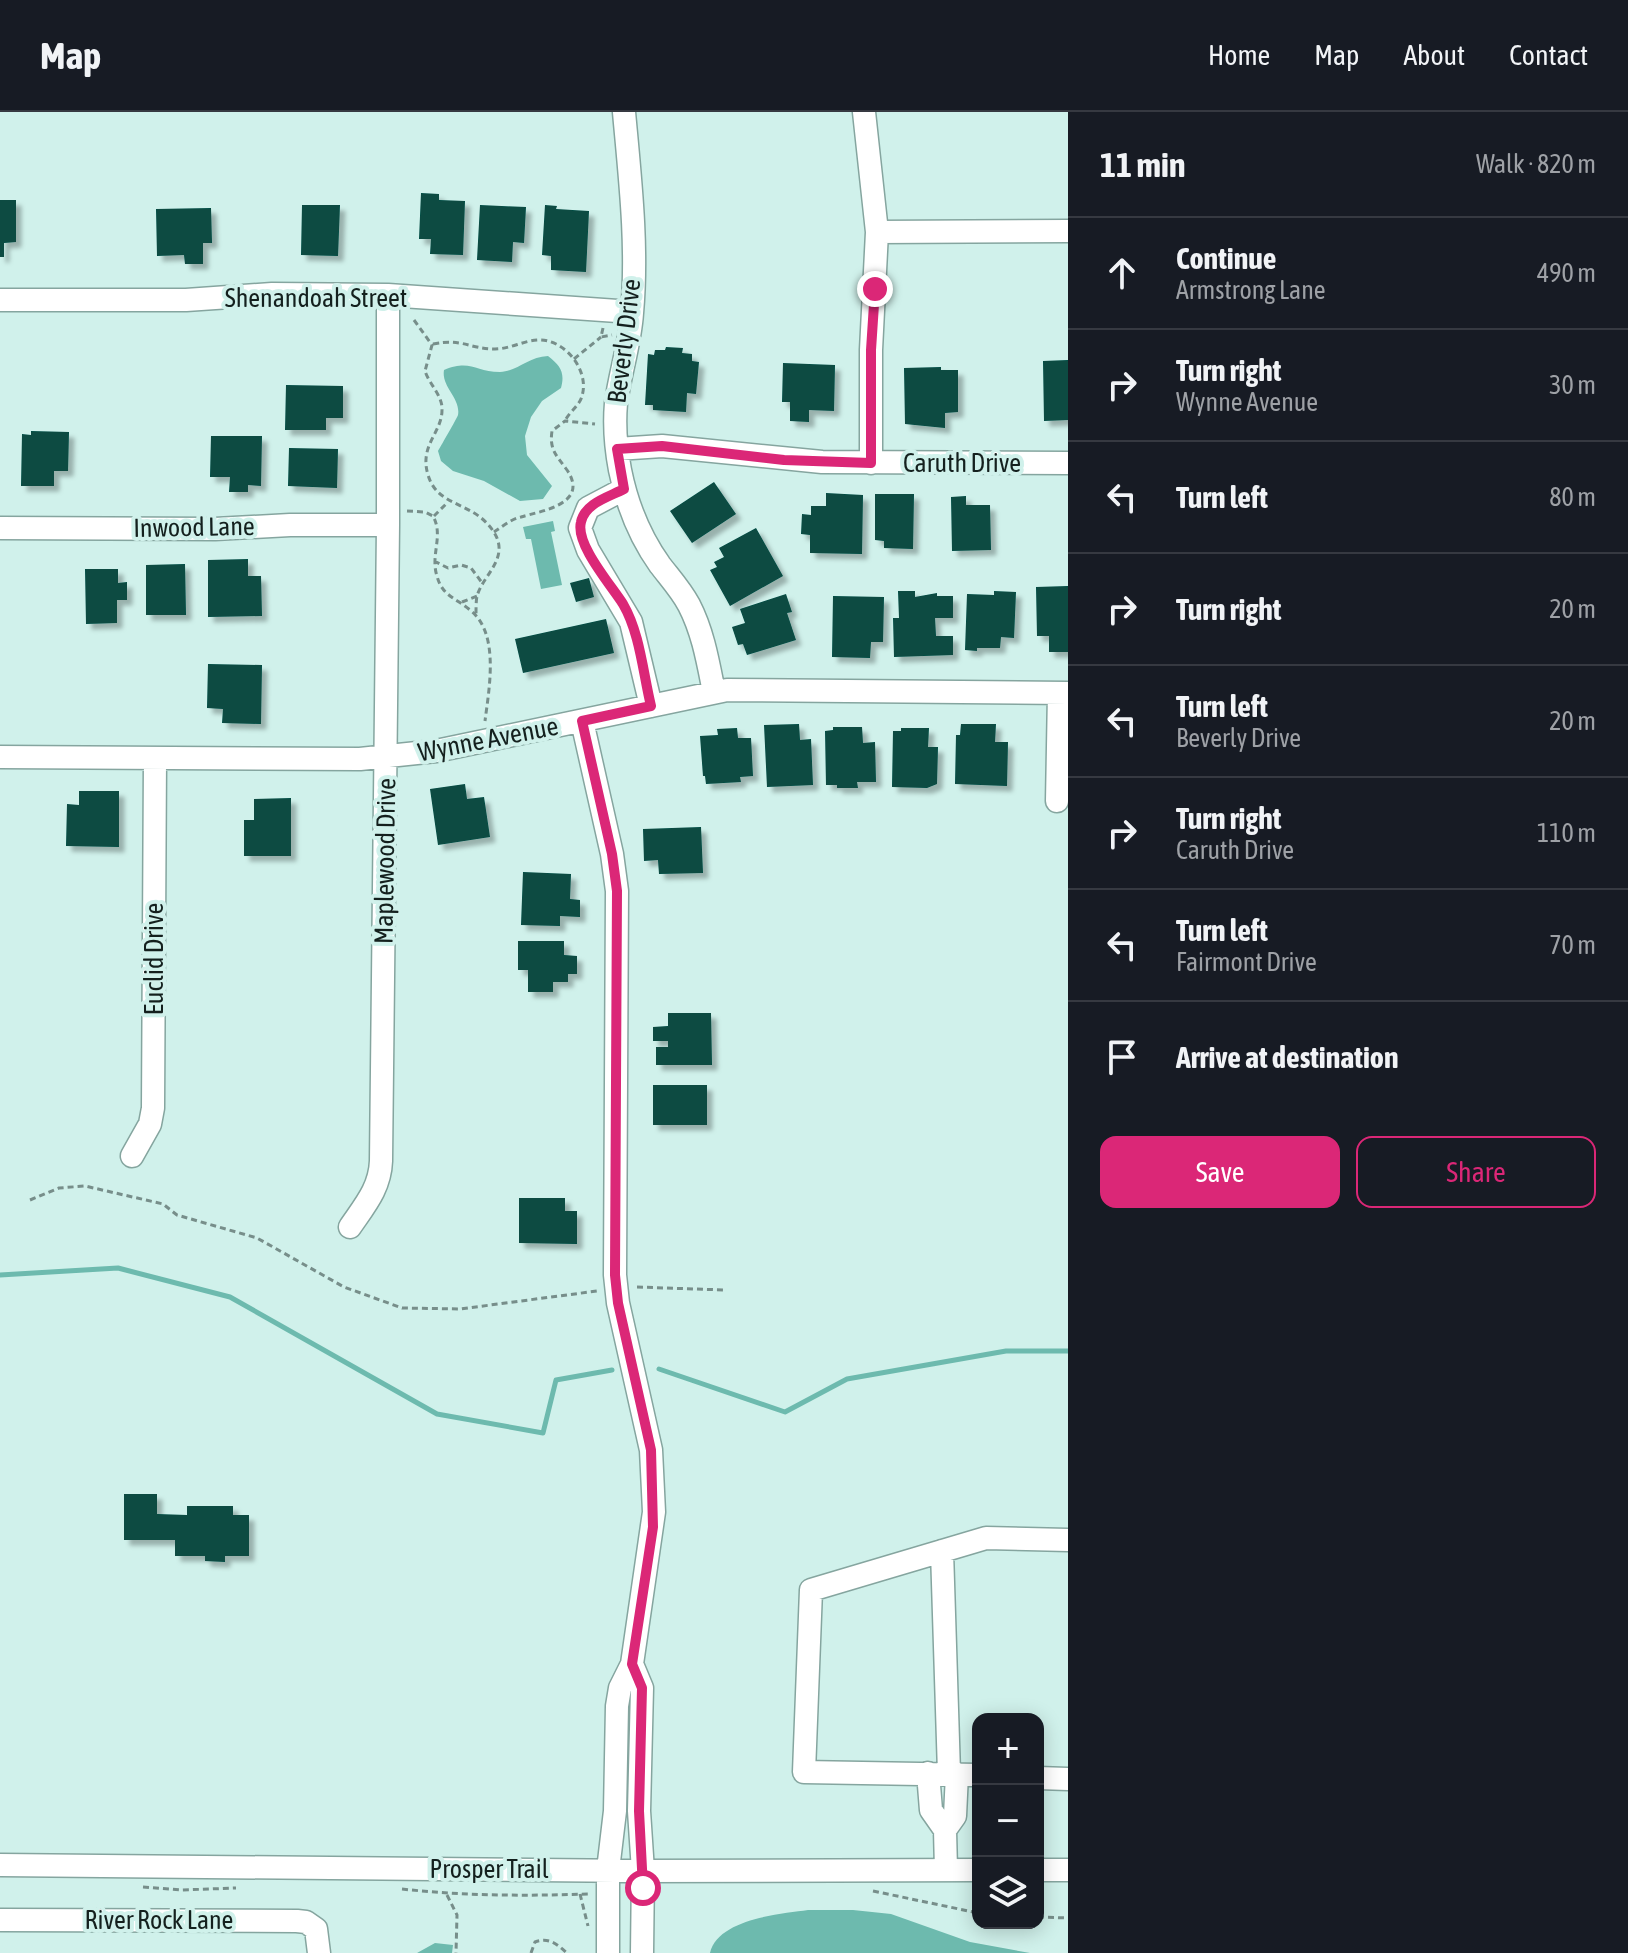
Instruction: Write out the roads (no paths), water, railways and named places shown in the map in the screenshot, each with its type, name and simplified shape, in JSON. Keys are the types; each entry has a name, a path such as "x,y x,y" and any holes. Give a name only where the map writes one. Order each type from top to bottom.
{"street":[{"name":"Beverly Drive","path":"624,112 632,201 632,312 616,404 617,449 624,489 644,540 696,619 714,692"},
{"path":"864,112 877,232 871,350 871,463"},
{"path":"877,232 1068,231"},
{"name":"Shenandoah Street","path":"0,300 186,300 272,294 388,295 632,312"},
{"name":"Maplewood Drive","path":"350,1227 381,1177 386,758 396,518 388,295"},
{"name":"Caruth Drive","path":"617,449 662,446 784,460 871,463 1068,463"},
{"path":"624,489 588,508 581,522 581,537 631,622 651,706"},
{"name":"Inwood Lane","path":"0,528 215,529 396,518"},
{"name":"Wynne Avenue","path":"0,757 386,758 436,751 714,692 1063,693"},
{"path":"1057,801 1063,693"},
{"path":"582,721 614,863 617,891 616,1289 651,1450 654,1490 651,1542 632,1664 620,1688 617,1706 615,1811 608,1870 608,1953"},
{"name":"Euclid Drive","path":"132,1156 150,1124 153,1108 155,758"},
{"path":"953,1774 804,1772 811,1590 986,1538 1068,1540"},
{"path":"942,1551 953,1774 931,1810 945,1830 946,1870"},
{"path":"632,1664 642,1688 639,1811 643,1871 642,1953"},
{"path":"1044,1778 1068,1779"},
{"name":"Prosper Trail","path":"0,1865 643,1871 972,1870"},
{"path":"1044,1870 1068,1870"},
{"name":"River Rock Lane","path":"0,1920 297,1921 306,1922 316,1929 319,1953"}],"waterway":[{"path":"0,1275 118,1268 230,1297 437,1414 543,1433 556,1380 612,1370"},
{"path":"659,1369 785,1412 847,1379 1006,1351 1068,1351"}]}
